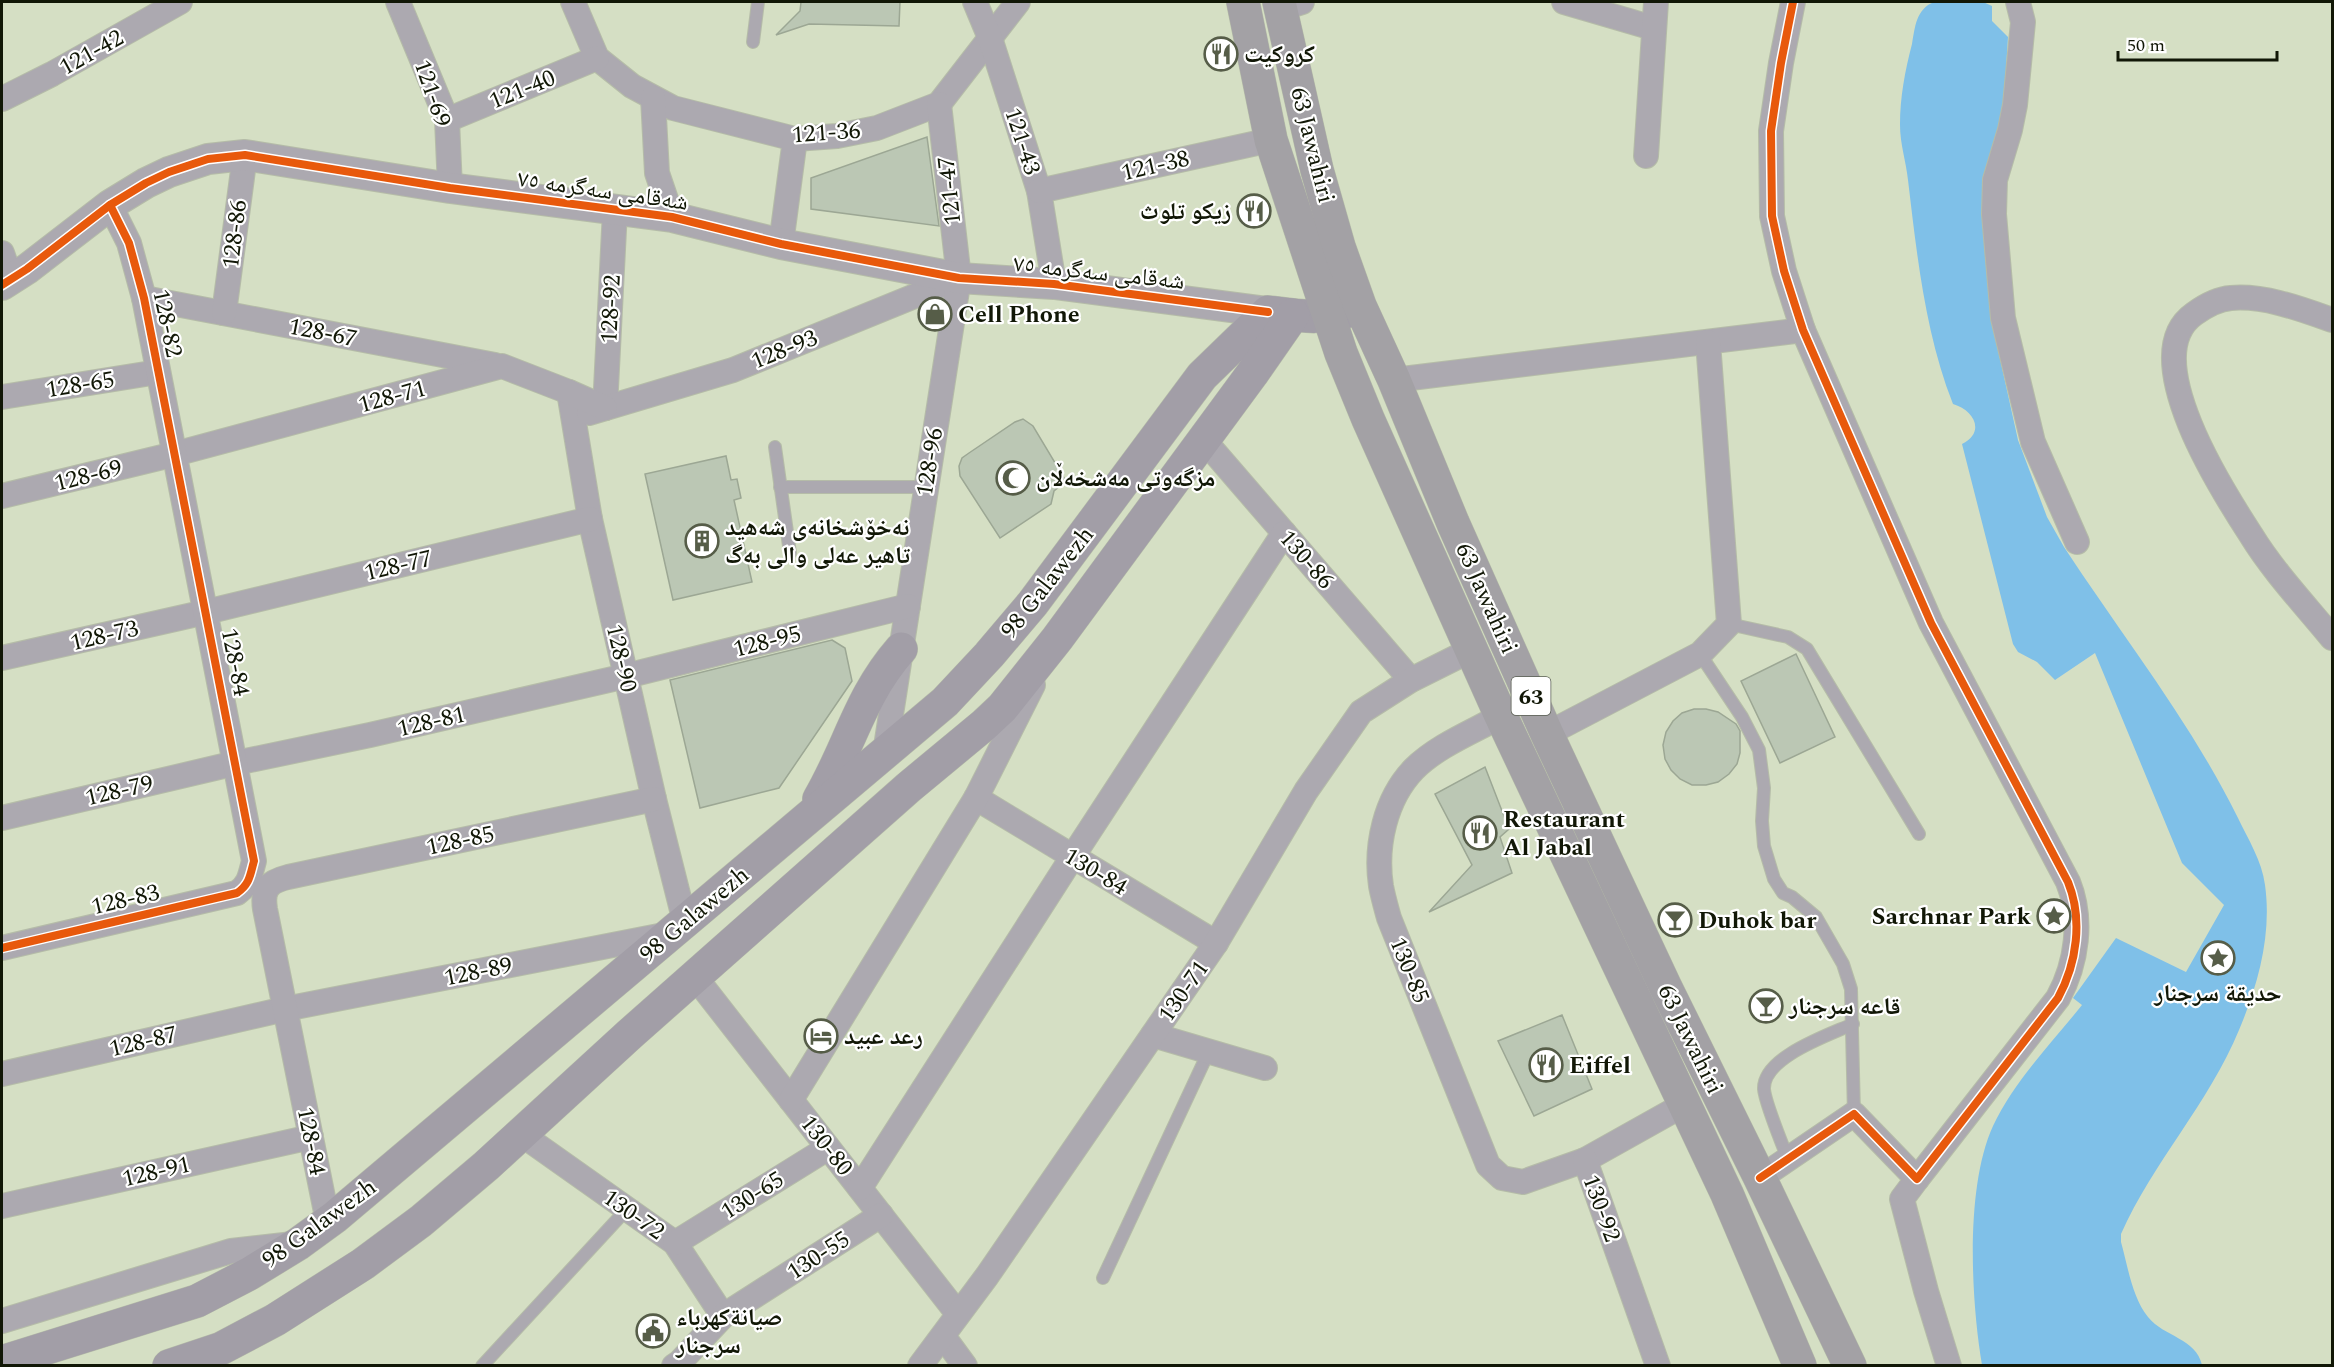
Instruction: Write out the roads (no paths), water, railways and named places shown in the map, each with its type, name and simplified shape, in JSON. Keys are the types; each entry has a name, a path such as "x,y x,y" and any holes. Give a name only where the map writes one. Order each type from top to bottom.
{"main road":[{"name":"63 Jawahiri","path":"1243,2 1271,140 1329,316 1368,419 1501,716 1727,1194 1795,1357"},
{"name":"63 Jawahiri","path":"1287,4 1317,170 1339,247 1360,306 1394,380 1453,523 1548,734 1665,986 1850,1365"},
{"name":"شەقامی سەگرمە ٧٥","path":"1280,313 1329,316 1360,306"},
{"name":"98 Galawezh","path":"169,1365 226,1357 275,1320 363,1264 421,1221 909,787 1002,708 1057,639 1252,374 1280,313"},
{"name":"98 Galawezh","path":"2,1362 197,1301 249,1274 298,1244 328,1222 945,702 990,655 1033,603 1189,391 1218,358 1280,313"},
{"path":"1101,512 1133,534"},
{"path":"806,819 835,772 857,716 869,693 883,670 901,649"},
{"path":"885,753 909,787"}],"street":[{"name":"121-42","path":"2,99 52,74 180,2"},
{"name":"121-69","path":"398,2 447,120 450,188"},
{"path":"573,2 597,58"},
{"name":"121-43","path":"975,2 990,38 1039,191 1054,284"},
{"path":"939,104 1018,2"},
{"path":"1564,2 1653,28"},
{"path":"1646,156 1656,2"},
{"path":"1793,2 1771,131 1772,216 1784,270 1803,330 1931,623 2068,882 2077,921 2073,956 2066,981 2058,998 1902,1199 1926,1291 1949,1365"},
{"path":"2018,2 2023,22 2015,105 1995,180 1994,214 2003,318 2033,442 2077,542"},
{"name":"121-40","path":"447,120 597,58"},
{"name":"121-36","path":"597,58 632,86 673,108 795,139 837,136 877,128 939,104"},
{"path":"653,98 657,173 672,217"},
{"name":"121-47","path":"939,104 959,278"},
{"path":"781,244 795,139"},
{"name":"121-38","path":"1039,191 1271,140"},
{"name":"شەقامی سەگرمە ٧٥","path":"5,272 27,269 110,205 146,183 189,164 226,156 244,155 450,188 672,217 781,244 959,278 1054,284 1280,313"},
{"name":"128-86","path":"224,313 244,155"},
{"name":"128-82","path":"110,205 129,243 144,298 175,454"},
{"name":"128-92","path":"605,408 615,210"},
{"name":"128-93","path":"572,418 733,370 959,278"},
{"name":"128-96","path":"885,753 959,278"},
{"name":"128-67","path":"144,298 502,366"},
{"path":"2332,320 2265,300 2231,298 2208,304 2188,318 2176,338 2174,357 2177,386 2188,421 2211,467 2252,536 2332,638"},
{"path":"1394,380 1803,330"},
{"path":"1548,734 1700,654 1729,624 1708,342"},
{"path":"502,366 605,408"},
{"name":"128-71","path":"175,454 502,366"},
{"name":"128-65","path":"2,397 158,372"},
{"name":"128-90","path":"569,392 590,519 654,799 678,928"},
{"name":"130-86","path":"1203,439 1411,680"},
{"name":"128-69","path":"2,496 175,454"},
{"name":"128-84","path":"175,454 254,861 328,1222"},
{"name":"128-77","path":"206,612 590,519"},
{"path":"860,1188 1072,856 1284,533"},
{"name":"128-95","path":"626,676 908,606"},
{"name":"128-73","path":"2,658 206,612"},
{"path":"791,1100 976,798 1057,639"},
{"name":"130-71","path":"920,1365 987,1276 1216,943 1306,791 1361,712 1411,680 1471,650"},
{"name":"128-81","path":"236,763 370,735 626,676"},
{"name":"130-85","path":"1501,716 1445,747 1414,769 1396,791 1384,824 1379,855 1381,886 1389,918 1488,1165 1502,1178 1523,1182 1585,1160"},
{"name":"128-79","path":"2,818 236,763"},
{"name":"130-84","path":"976,798 1216,943"},
{"name":"128-85","path":"259,882 654,799"},
{"name":"128-83","path":"2,948 237,893 259,882"},
{"name":"128-89","path":"285,1009 678,928"},
{"name":"130-80","path":"695,977 958,1314"},
{"name":"128-87","path":"2,1074 285,1009"},
{"path":"1153,1035 1265,1068"},
{"name":"130-92","path":"1658,1365 1585,1160 1685,1104"},
{"path":"1760,1178 1854,1114 1917,1179"},
{"name":"130-72","path":"520,1134 675,1243 723,1316"},
{"name":"128-91","path":"2,1206 311,1137"},
{"name":"130-65","path":"675,1243 828,1148"},
{"name":"130-55","path":"679,1364 723,1316 881,1215"},
{"path":"2,1321 231,1251 298,1244"},
{"path":"943,1336 965,1365"}],"lane":[{"path":"753,42 758,2"},
{"path":"775,447 790,553"},
{"path":"780,487 925,487"},
{"path":"1729,624 1788,636 1807,649 1919,834"},
{"path":"1700,654 1742,717 1759,750 1764,788 1762,821 1764,846 1774,879 1783,893 1816,917 1843,964 1851,989 1854,1114"},
{"path":"1788,1159 1764,1090 1766,1076 1789,1054 1853,1024"},
{"path":"1103,1278 1209,1052"},
{"path":"482,1365 627,1209"}],"water":[{"path":"1934,2 1983,2 1992,6 1992,21 2008,37 1991,318 2018,440 2047,517 2064,547 2199,747 2250,842 2258,859 2265,885 2267,922 2262,959 2239,1030 2212,1083 2149,1182 2121,1234 2131,1281 2143,1309 2155,1324 2193,1349 2202,1365 1982,1365 1973,1277 1974,1211 1984,1151 1993,1126 2022,1078 2082,1005 2073,998 2116,938 2186,972 2224,905 2182,863 2095,653 2055,680 2037,662 2018,652 2013,644 1962,444 1974,434 1974,422 1967,411 1953,404 1935,350 1923,294 1901,139 1902,94 1916,25 1923,9"}],"place":[{"name":"كروكيت","path":"1221,54"},
{"name":"زيكو تلوث","path":"1254,211"},
{"name":"Cell Phone","path":"935,314"},
{"name":"مزگەوتی مەشخەڵان","path":"1013,478"},
{"name":"نەخۆشخانەی شەهید تاهیر عەلی والی بەگ","path":"702,541"},
{"name":"Restaurant Al Jabal","path":"1480,833"},
{"name":"Sarchnar Park","path":"2054,916"},
{"name":"Duhok bar","path":"1675,920"},
{"name":"حديقة سرجنار","path":"2218,958"},
{"name":"قاعه سرجنار","path":"1766,1006"},
{"name":"رعد عبيد","path":"821,1036"},
{"name":"Eiffel","path":"1546,1065"},
{"name":"صيانةكهرباء سرجنار","path":"653,1331"}]}
